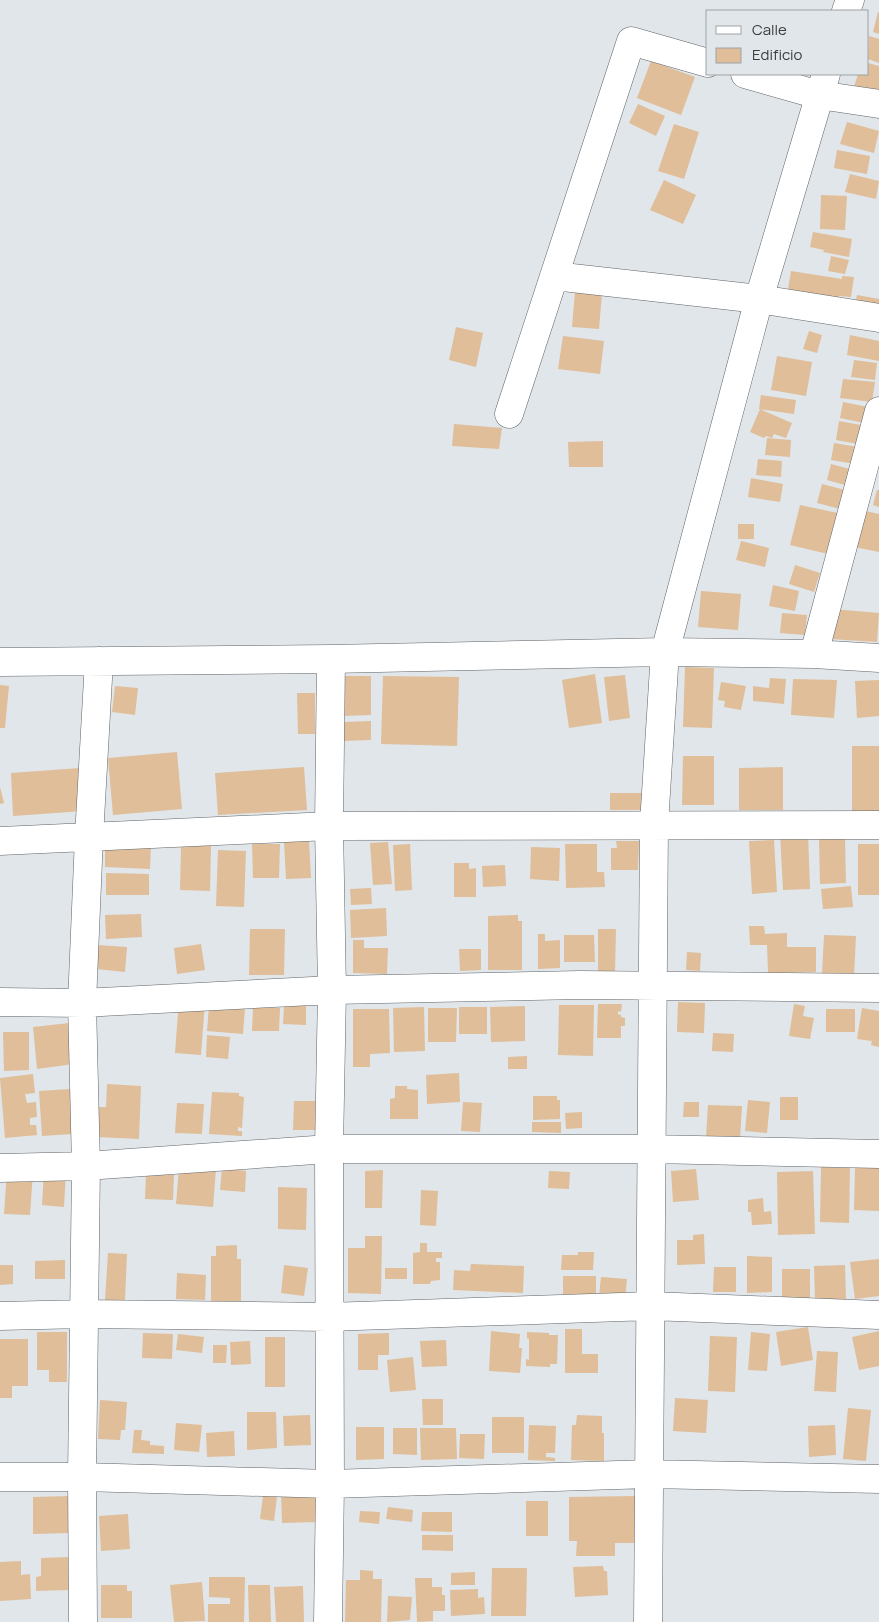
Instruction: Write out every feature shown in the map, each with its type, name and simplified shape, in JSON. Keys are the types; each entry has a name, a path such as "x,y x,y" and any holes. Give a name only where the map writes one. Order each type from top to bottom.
{"street":[{"path":"509,414 631,41 706,62"},
{"path":"752,75 823,85 879,104"},
{"path":"648,1622 654,824 665,652 759,299 823,85"},
{"path":"554,276 759,299 879,318"},
{"path":"814,654 879,411"},
{"path":"0,662 331,659 665,652 814,654 879,658"},
{"path":"328,1622 330,1484 328,1317 329,1149 332,990 330,826 331,659"},
{"path":"83,1622 82,1477 86,1166 82,1003 99,661"},
{"path":"0,841 330,826 879,824"},
{"path":"0,1002 82,1003 332,990 653,986 879,988"},
{"path":"0,1168 86,1166 329,1149 652,1149 879,1154"},
{"path":"0,1316 84,1314 328,1317 651,1306 879,1314"},
{"path":"0,1477 82,1477 330,1484 650,1474 879,1479"}],"building":[{"path":"879,12 879,34 873,32"},
{"path":"869,36 879,39 879,63 869,59"},
{"path":"651,61 695,77 681,115 637,98"},
{"path":"869,63 879,66 879,94 854,87 858,75 869,75"},
{"path":"638,104 665,116 656,136 629,123"},
{"path":"847,122 879,131 874,153 840,144"},
{"path":"674,124 699,132 684,179 658,171"},
{"path":"837,150 870,156 867,174 834,168"},
{"path":"850,174 879,181 876,199 845,192"},
{"path":"664,180 696,195 683,224 650,210"},
{"path":"821,195 847,196 845,230 820,229"},
{"path":"813,232 852,239 849,257 823,252 824,250 810,247"},
{"path":"831,256 849,260 845,274 828,271"},
{"path":"791,271 842,279 842,276 854,277 851,297 839,296 837,314 785,307"},
{"path":"575,291 602,294 599,329 572,327"},
{"path":"857,295 879,299 879,321 853,317"},
{"path":"456,327 483,333 476,367 449,360"},
{"path":"809,331 822,335 817,353 803,349"},
{"path":"850,335 879,341 879,361 847,355"},
{"path":"563,336 604,341 600,374 558,369"},
{"path":"777,356 812,362 806,396 771,390"},
{"path":"854,360 877,363 875,380 851,377"},
{"path":"843,379 875,382 872,402 840,398"},
{"path":"761,395 796,400 794,414 759,409"},
{"path":"843,402 868,407 864,423 840,418"},
{"path":"760,409 792,423 786,438 774,434 772,438 766,436 764,438 750,432"},
{"path":"839,421 866,426 863,445 836,440"},
{"path":"454,424 502,428 499,449 452,446"},
{"path":"767,438 791,440 790,457 765,455"},
{"path":"603,441 603,467 569,467 568,442"},
{"path":"834,443 864,448 861,465 831,460"},
{"path":"758,459 782,461 781,477 756,475"},
{"path":"831,464 857,471 852,487 827,480"},
{"path":"751,478 783,484 780,502 748,497"},
{"path":"822,484 853,492 848,511 817,503"},
{"path":"877,490 879,490 879,507 873,505"},
{"path":"800,505 838,513 828,554 790,545"},
{"path":"861,510 879,514 879,552 854,547"},
{"path":"738,524 754,524 754,539 738,539"},
{"path":"741,541 769,548 765,567 736,560"},
{"path":"795,565 820,573 814,592 789,584"},
{"path":"773,585 799,591 795,611 769,606"},
{"path":"701,591 741,594 738,630 698,627"},
{"path":"832,609 879,613 877,642 830,639"},
{"path":"782,613 807,615 805,635 780,633"},
{"path":"685,667 714,668 712,728 683,727"},
{"path":"595,674 602,723 569,728 562,680"},
{"path":"625,675 630,718 609,721 604,677"},
{"path":"340,676 371,676 371,715 342,716"},
{"path":"383,676 459,677 457,746 381,744"},
{"path":"770,678 786,679 784,704 753,701 753,686 769,688"},
{"path":"793,679 837,680 834,718 791,715"},
{"path":"879,680 879,716 857,718 855,681"},
{"path":"721,682 746,686 741,710 724,707 725,701 718,700"},
{"path":"0,685 9,686 5,728 0,728"},
{"path":"115,686 138,688 135,715 112,712"},
{"path":"297,693 315,693 315,734 298,734"},
{"path":"371,721 371,740 344,741 344,722"},
{"path":"852,746 879,746 879,814 852,813"},
{"path":"177,752 182,809 113,815 108,758"},
{"path":"683,756 714,756 714,805 682,805"},
{"path":"304,767 307,810 218,815 215,773"},
{"path":"783,767 783,810 739,810 739,768"},
{"path":"80,768 83,811 13,816 11,773"},
{"path":"0,787 4,803 0,804"},
{"path":"610,793 642,793 642,810 610,810"},
{"path":"808,833 810,889 783,890 780,834"},
{"path":"819,838 845,838 846,883 820,884"},
{"path":"774,840 777,892 752,894 749,841"},
{"path":"309,841 311,878 286,879 284,842"},
{"path":"616,841 639,841 638,870 611,870 611,848 617,848"},
{"path":"388,842 392,884 373,885 370,843"},
{"path":"105,843 151,844 150,869 105,867"},
{"path":"252,844 280,844 279,878 253,878"},
{"path":"410,844 412,890 395,891 393,845"},
{"path":"565,844 597,844 597,872 604,872 605,887 566,888"},
{"path":"858,844 879,844 879,895 858,895"},
{"path":"181,846 211,846 210,891 180,890"},
{"path":"531,847 560,848 559,881 530,879"},
{"path":"218,850 246,851 244,907 216,906"},
{"path":"454,863 469,863 469,869 476,868 476,897 454,897"},
{"path":"505,865 506,886 483,887 482,866"},
{"path":"106,873 149,874 149,895 106,895"},
{"path":"851,886 853,907 823,909 821,889"},
{"path":"371,888 372,904 351,905 350,889"},
{"path":"386,908 387,936 351,938 350,910"},
{"path":"141,914 142,937 106,939 105,915"},
{"path":"518,915 518,921 522,921 522,970 488,970 488,916"},
{"path":"749,926 764,926 765,934 787,933 787,947 816,947 816,972 768,973 767,945 750,945"},
{"path":"250,929 285,929 284,975 249,975"},
{"path":"598,929 616,929 615,972 598,972"},
{"path":"538,934 545,934 545,941 560,940 560,968 538,969"},
{"path":"564,935 594,935 595,962 564,962"},
{"path":"824,935 856,936 854,975 822,974"},
{"path":"353,940 364,940 364,948 388,948 387,974 353,973"},
{"path":"201,944 205,970 177,974 174,948"},
{"path":"98,945 127,947 125,972 96,969"},
{"path":"459,949 481,949 481,970 460,971"},
{"path":"687,952 701,953 700,971 686,970"},
{"path":"179,1000 205,1002 201,1055 175,1053"},
{"path":"678,1002 705,1003 704,1033 677,1032"},
{"path":"598,1004 622,1004 621,1012 618,1011 621,1017 625,1018 625,1026 621,1026 621,1038 597,1038"},
{"path":"794,1004 805,1006 803,1016 814,1018 810,1039 789,1036"},
{"path":"284,1005 306,1006 306,1025 283,1024"},
{"path":"559,1005 594,1005 593,1056 558,1055"},
{"path":"209,1006 245,1008 243,1034 207,1031"},
{"path":"525,1006 525,1041 491,1042 490,1007"},
{"path":"253,1007 280,1008 279,1031 252,1031"},
{"path":"424,1007 425,1051 394,1052 393,1008"},
{"path":"459,1007 487,1007 487,1034 459,1034"},
{"path":"428,1008 457,1008 456,1042 428,1042"},
{"path":"862,1008 879,1011 879,1047 871,1045 872,1041 857,1039"},
{"path":"353,1009 389,1009 390,1053 370,1054 370,1067 353,1067"},
{"path":"826,1009 855,1009 855,1032 826,1032"},
{"path":"69,1023 74,1064 37,1069 33,1027"},
{"path":"3,1032 29,1032 29,1070 4,1071"},
{"path":"713,1033 734,1034 733,1052 712,1051"},
{"path":"207,1035 230,1037 228,1059 206,1057"},
{"path":"527,1056 527,1069 508,1069 508,1057"},
{"path":"459,1073 460,1102 427,1104 426,1075"},
{"path":"33,1074 35,1093 25,1094 27,1103 36,1102 37,1117 30,1118 30,1125 36,1125 37,1135 5,1138 0,1078"},
{"path":"107,1084 141,1086 139,1139 96,1137 98,1107 106,1107"},
{"path":"395,1086 407,1086 407,1089 418,1090 418,1119 390,1119 390,1099 395,1098"},
{"path":"70,1089 72,1134 42,1136 39,1091"},
{"path":"212,1092 239,1093 239,1096 244,1097 242,1128 238,1127 238,1131 242,1131 242,1136 209,1134"},
{"path":"533,1096 557,1096 557,1100 560,1100 560,1119 533,1120"},
{"path":"780,1097 798,1097 798,1120 780,1120"},
{"path":"748,1100 770,1102 767,1133 745,1131"},
{"path":"294,1101 315,1101 315,1130 293,1130"},
{"path":"463,1102 482,1103 480,1132 461,1131"},
{"path":"684,1102 699,1102 699,1117 683,1117"},
{"path":"177,1103 204,1104 202,1134 175,1133"},
{"path":"708,1105 742,1106 740,1139 706,1137"},
{"path":"582,1112 582,1128 566,1129 565,1113"},
{"path":"532,1122 561,1122 561,1133 532,1132"},
{"path":"179,1167 216,1169 213,1207 176,1204"},
{"path":"821,1167 850,1168 849,1223 820,1222"},
{"path":"222,1168 246,1171 245,1192 220,1190"},
{"path":"855,1168 879,1168 879,1211 854,1210"},
{"path":"696,1169 699,1200 673,1202 671,1171"},
{"path":"383,1170 382,1208 365,1208 365,1171"},
{"path":"7,1171 33,1172 30,1215 4,1214"},
{"path":"44,1171 66,1172 64,1207 42,1205"},
{"path":"549,1171 570,1172 569,1189 548,1188"},
{"path":"813,1171 815,1234 778,1235 777,1172"},
{"path":"146,1174 174,1175 173,1200 145,1199"},
{"path":"278,1187 307,1188 306,1230 278,1229"},
{"path":"421,1190 438,1191 436,1226 420,1225"},
{"path":"763,1198 764,1212 771,1211 772,1224 752,1225 751,1212 748,1212 748,1200"},
{"path":"704,1234 705,1264 677,1265 677,1240 693,1240 693,1235"},
{"path":"365,1236 382,1236 381,1294 348,1293 348,1248 365,1248"},
{"path":"420,1243 427,1243 427,1252 442,1252 442,1258 436,1258 436,1262 440,1262 440,1280 431,1281 430,1284 413,1284 413,1253 420,1252"},
{"path":"237,1245 237,1259 241,1259 241,1301 211,1301 211,1256 216,1256 216,1246"},
{"path":"578,1252 594,1252 593,1270 561,1270 562,1255 578,1255"},
{"path":"108,1253 127,1254 125,1300 105,1300"},
{"path":"747,1256 772,1257 772,1292 747,1293"},
{"path":"879,1259 879,1296 855,1299 850,1262"},
{"path":"65,1260 65,1279 35,1279 35,1261"},
{"path":"471,1264 524,1266 523,1293 453,1290 454,1270 470,1271"},
{"path":"0,1265 13,1265 13,1284 0,1285"},
{"path":"284,1265 308,1268 304,1296 281,1293"},
{"path":"845,1265 846,1299 815,1300 814,1266"},
{"path":"714,1267 736,1267 736,1292 713,1292"},
{"path":"385,1268 407,1268 407,1279 385,1279"},
{"path":"782,1269 810,1269 810,1298 782,1298"},
{"path":"177,1273 206,1275 205,1300 176,1299"},
{"path":"563,1276 596,1276 596,1295 563,1294"},
{"path":"601,1277 627,1279 625,1299 599,1296"},
{"path":"808,1327 813,1360 781,1366 776,1332"},
{"path":"565,1329 582,1329 582,1354 598,1354 598,1373 565,1373"},
{"path":"491,1331 520,1334 519,1348 522,1348 520,1373 489,1371"},
{"path":"879,1331 879,1366 859,1370 852,1337"},
{"path":"37,1332 67,1332 67,1382 49,1382 49,1370 37,1370"},
{"path":"527,1332 558,1335 557,1364 550,1364 550,1367 526,1366 526,1359 529,1360"},
{"path":"751,1332 770,1334 767,1371 748,1370"},
{"path":"143,1333 173,1334 172,1359 142,1358"},
{"path":"389,1333 389,1355 378,1355 378,1370 358,1370 358,1334"},
{"path":"178,1334 204,1337 202,1353 176,1350"},
{"path":"710,1336 737,1337 735,1392 708,1391"},
{"path":"265,1337 285,1337 285,1387 265,1387"},
{"path":"0,1339 28,1339 28,1386 12,1386 12,1398 0,1398"},
{"path":"446,1340 447,1366 422,1367 420,1341"},
{"path":"250,1341 251,1364 231,1365 230,1342"},
{"path":"213,1345 227,1345 226,1363 213,1363"},
{"path":"817,1351 838,1352 836,1392 814,1391"},
{"path":"413,1357 416,1390 390,1392 387,1360"},
{"path":"675,1398 708,1400 706,1433 673,1431"},
{"path":"422,1399 443,1399 443,1425 423,1425"},
{"path":"100,1400 127,1402 125,1430 121,1430 120,1440 98,1439"},
{"path":"848,1408 871,1410 866,1461 843,1459"},
{"path":"247,1412 276,1412 277,1448 247,1450"},
{"path":"310,1415 311,1445 284,1446 283,1416"},
{"path":"577,1415 602,1416 604,1461 571,1460 572,1425 576,1425"},
{"path":"492,1417 524,1417 524,1453 492,1453"},
{"path":"176,1423 202,1425 199,1452 174,1450"},
{"path":"529,1425 556,1426 555,1453 546,1453 546,1457 555,1458 555,1461 528,1460"},
{"path":"835,1425 836,1455 809,1457 808,1426"},
{"path":"356,1427 384,1427 384,1459 356,1460"},
{"path":"393,1428 417,1428 417,1455 393,1454"},
{"path":"420,1428 456,1428 457,1459 421,1460"},
{"path":"134,1430 142,1430 141,1440 150,1441 150,1445 164,1446 164,1454 132,1453"},
{"path":"234,1431 235,1456 207,1457 206,1433"},
{"path":"460,1434 485,1434 484,1459 459,1458"},
{"path":"318,1491 319,1522 282,1523 281,1492"},
{"path":"70,1496 70,1533 33,1534 33,1497"},
{"path":"263,1496 277,1497 274,1521 260,1519"},
{"path":"636,1496 636,1543 615,1543 615,1556 576,1556 577,1541 569,1541 569,1497"},
{"path":"526,1501 548,1501 548,1536 526,1536"},
{"path":"388,1507 413,1510 412,1522 386,1519"},
{"path":"360,1511 380,1512 379,1524 359,1522"},
{"path":"422,1512 452,1512 452,1532 421,1531"},
{"path":"128,1514 130,1549 101,1551 99,1516"},
{"path":"422,1535 453,1535 453,1551 422,1550"},
{"path":"70,1557 70,1590 36,1591 36,1577 41,1576 41,1558"},
{"path":"21,1561 21,1575 30,1574 31,1599 0,1601 0,1562"},
{"path":"603,1566 604,1571 607,1571 608,1595 575,1597 573,1567"},
{"path":"492,1568 527,1568 526,1616 491,1616"},
{"path":"360,1570 373,1571 373,1579 382,1579 381,1622 345,1622 346,1580 360,1580"},
{"path":"475,1572 475,1585 451,1585 451,1573"},
{"path":"209,1577 245,1577 244,1622 208,1622 208,1604 230,1604 230,1598 209,1597"},
{"path":"415,1578 432,1578 432,1587 442,1587 442,1595 445,1595 445,1611 433,1611 433,1621 417,1622"},
{"path":"202,1582 205,1621 174,1622 170,1585"},
{"path":"101,1585 127,1585 127,1591 132,1591 132,1618 101,1618"},
{"path":"248,1585 270,1585 271,1622 249,1622"},
{"path":"303,1586 304,1622 276,1622 274,1587"},
{"path":"478,1589 478,1598 484,1597 485,1614 451,1616 450,1590"},
{"path":"388,1596 412,1597 410,1620 387,1622"}]}
